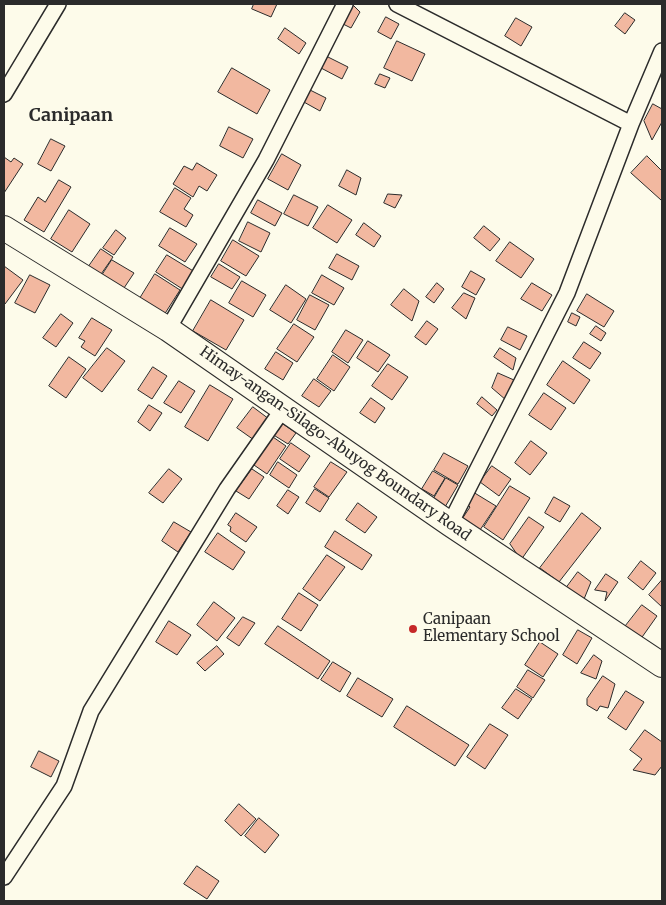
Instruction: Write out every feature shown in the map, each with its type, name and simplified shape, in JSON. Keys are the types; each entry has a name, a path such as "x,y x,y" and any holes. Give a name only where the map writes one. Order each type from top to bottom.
{"main road":[{"name":"Himay-angan-Silago-Abuyog Boundary Road","path":"4,228 168,329 450,524 662,665"}],"street":[{"path":"4,94 58,4"},
{"path":"168,329 266,160 345,4"},
{"path":"397,4 632,124"},
{"path":"450,524 568,293 632,124 662,51"},
{"path":"4,877 64,786 91,711 228,489 283,409"}],"building":[{"path":"254,4 277,4 271,17 252,9"},
{"path":"353,5 360,12 351,28 343,24"},
{"path":"625,13 635,20 625,34 615,26"},
{"path":"386,17 399,24 391,39 378,32"},
{"path":"516,18 532,27 521,46 505,36"},
{"path":"285,28 306,43 299,54 278,39"},
{"path":"397,41 425,54 412,81 384,68"},
{"path":"328,57 348,67 342,79 321,68"},
{"path":"232,68 270,90 257,114 218,92"},
{"path":"380,74 390,78 385,88 375,84"},
{"path":"308,89 326,98 320,111 302,101"},
{"path":"653,104 662,109 662,122 652,140 644,121"},
{"path":"229,127 253,139 243,158 220,146"},
{"path":"51,139 65,146 51,171 38,164"},
{"path":"282,154 301,165 288,190 268,179"},
{"path":"647,156 662,171 661,200 631,173"},
{"path":"4,157 11,162 14,158 23,164 4,193"},
{"path":"197,163 217,175 207,191 199,186 193,197 173,184 184,166 192,170"},
{"path":"347,170 361,178 356,195 339,186"},
{"path":"59,180 71,187 44,232 24,220 38,197 45,202"},
{"path":"175,188 191,198 184,209 193,215 186,227 160,212"},
{"path":"388,194 402,195 395,208 384,203"},
{"path":"294,195 318,207 308,226 284,214"},
{"path":"258,200 282,213 275,226 251,213"},
{"path":"328,205 352,220 337,243 313,228"},
{"path":"69,210 90,224 72,252 51,239"},
{"path":"248,222 270,233 261,252 239,241"},
{"path":"364,223 381,236 374,247 356,235"},
{"path":"484,226 500,239 490,251 474,238"},
{"path":"170,228 197,244 185,262 159,246"},
{"path":"116,230 126,238 114,255 103,248"},
{"path":"233,240 259,256 246,276 221,261"},
{"path":"510,242 534,259 521,278 496,261"},
{"path":"101,249 113,257 99,277 87,269"},
{"path":"337,254 359,266 352,280 329,268"},
{"path":"167,255 195,272 184,290 156,272"},
{"path":"112,260 134,273 120,294 99,280"},
{"path":"219,264 240,277 232,289 211,277"},
{"path":"4,266 23,280 5,304 4,303"},
{"path":"471,271 485,279 476,295 462,287"},
{"path":"155,274 180,290 164,315 139,300"},
{"path":"30,275 50,285 35,313 15,303"},
{"path":"322,275 344,288 334,305 312,293"},
{"path":"242,281 266,295 253,317 229,303"},
{"path":"437,283 444,289 434,303 426,297"},
{"path":"532,283 552,295 542,311 521,299"},
{"path":"286,285 306,299 291,323 270,310"},
{"path":"404,289 419,301 412,321 391,305"},
{"path":"464,293 475,298 466,319 452,308"},
{"path":"587,294 614,311 604,327 577,311"},
{"path":"310,295 329,305 315,330 297,320"},
{"path":"211,300 244,320 226,350 193,331"},
{"path":"572,313 580,317 576,326 568,322"},
{"path":"61,314 73,323 56,347 43,338"},
{"path":"92,318 112,330 95,356 81,347 85,341 79,338"},
{"path":"427,321 438,329 426,345 415,337"},
{"path":"294,324 314,337 297,362 277,349"},
{"path":"596,326 606,333 601,341 590,334"},
{"path":"508,327 527,336 520,350 501,340"},
{"path":"346,330 363,340 348,363 332,352"},
{"path":"368,341 390,355 378,372 357,358"},
{"path":"584,342 601,353 590,369 573,358"},
{"path":"107,348 125,361 102,392 83,378"},
{"path":"500,348 516,358 513,370 494,357"},
{"path":"276,352 293,363 283,380 265,369"},
{"path":"333,355 350,367 334,391 317,379"},
{"path":"69,357 86,369 66,398 49,386"},
{"path":"563,361 590,380 574,404 547,385"},
{"path":"388,364 408,377 392,400 372,386"},
{"path":"153,367 167,376 152,399 138,390"},
{"path":"498,373 514,380 506,400 492,388"},
{"path":"314,379 331,391 319,407 302,396"},
{"path":"179,381 195,391 181,413 164,403"},
{"path":"210,385 233,399 208,441 185,427"},
{"path":"544,393 566,408 551,430 529,415"},
{"path":"482,397 497,410 492,416 477,404"},
{"path":"371,398 385,408 375,423 360,413"},
{"path":"149,405 162,413 150,431 138,422"},
{"path":"253,407 269,419 254,440 237,428"},
{"path":"280,422 296,433 288,444 272,434"},
{"path":"270,435 286,446 267,474 251,463"},
{"path":"531,441 547,453 530,475 515,463"},
{"path":"291,443 310,456 299,472 280,459"},
{"path":"444,453 468,466 458,484 434,470"},
{"path":"278,462 297,475 289,488 270,475"},
{"path":"331,462 347,472 329,497 314,487"},
{"path":"492,466 511,479 499,496 480,482"},
{"path":"169,469 182,479 163,503 149,493"},
{"path":"252,469 264,477 249,499 236,491"},
{"path":"433,471 445,478 434,496 422,489"},
{"path":"446,478 458,485 445,507 433,500"},
{"path":"510,486 530,498 503,540 484,527"},
{"path":"315,489 329,498 320,512 306,503"},
{"path":"288,490 299,497 288,514 277,506"},
{"path":"473,492 496,506 480,530 462,519 470,507 466,503"},
{"path":"554,497 570,506 560,522 545,513"},
{"path":"358,503 377,517 365,533 346,520"},
{"path":"236,513 257,527 246,542 230,531 231,527 228,525"},
{"path":"582,513 601,528 559,582 540,568"},
{"path":"529,517 544,527 521,560 510,544"},
{"path":"174,522 191,532 178,552 162,541"},
{"path":"335,531 372,555 362,570 325,547"},
{"path":"218,533 245,552 233,570 205,552"},
{"path":"327,555 345,567 320,601 303,589"},
{"path":"641,561 656,573 643,590 628,578"},
{"path":"578,572 591,582 582,604 564,591"},
{"path":"606,574 618,582 605,601 607,592 595,590"},
{"path":"662,580 662,607 649,595"},
{"path":"299,593 318,605 301,631 282,619"},
{"path":"214,602 235,618 217,641 197,625"},
{"path":"642,605 657,616 640,640 624,628"},
{"path":"243,617 255,623 239,646 227,638"},
{"path":"169,621 191,635 177,655 156,642"},
{"path":"278,626 330,661 318,679 265,644"},
{"path":"578,630 592,638 577,664 563,655"},
{"path":"540,642 558,654 543,677 525,665"},
{"path":"217,646 224,654 205,671 197,663"},
{"path":"594,655 602,661 596,679 581,673"},
{"path":"333,662 351,673 340,692 321,680"},
{"path":"528,670 545,680 533,698 517,687"},
{"path":"603,676 615,684 608,708 600,706 597,711 587,705 587,699"},
{"path":"358,678 393,699 382,717 347,696"},
{"path":"516,689 532,699 518,719 502,708"},
{"path":"626,691 644,702 626,730 608,718"},
{"path":"407,706 469,745 455,766 394,727"},
{"path":"490,724 508,735 485,769 467,757"},
{"path":"645,730 662,742 662,766 655,775 633,770 642,759 630,750"},
{"path":"39,751 59,761 51,777 31,767"},
{"path":"239,804 256,819 241,836 225,821"},
{"path":"259,818 279,835 265,853 245,836"},
{"path":"197,866 219,881 207,899 184,884"}],"place":[{"name":"Canipaan Elementary School","path":"413,629"}],"district":[{"name":"Canipaan","path":"71,116"}]}
